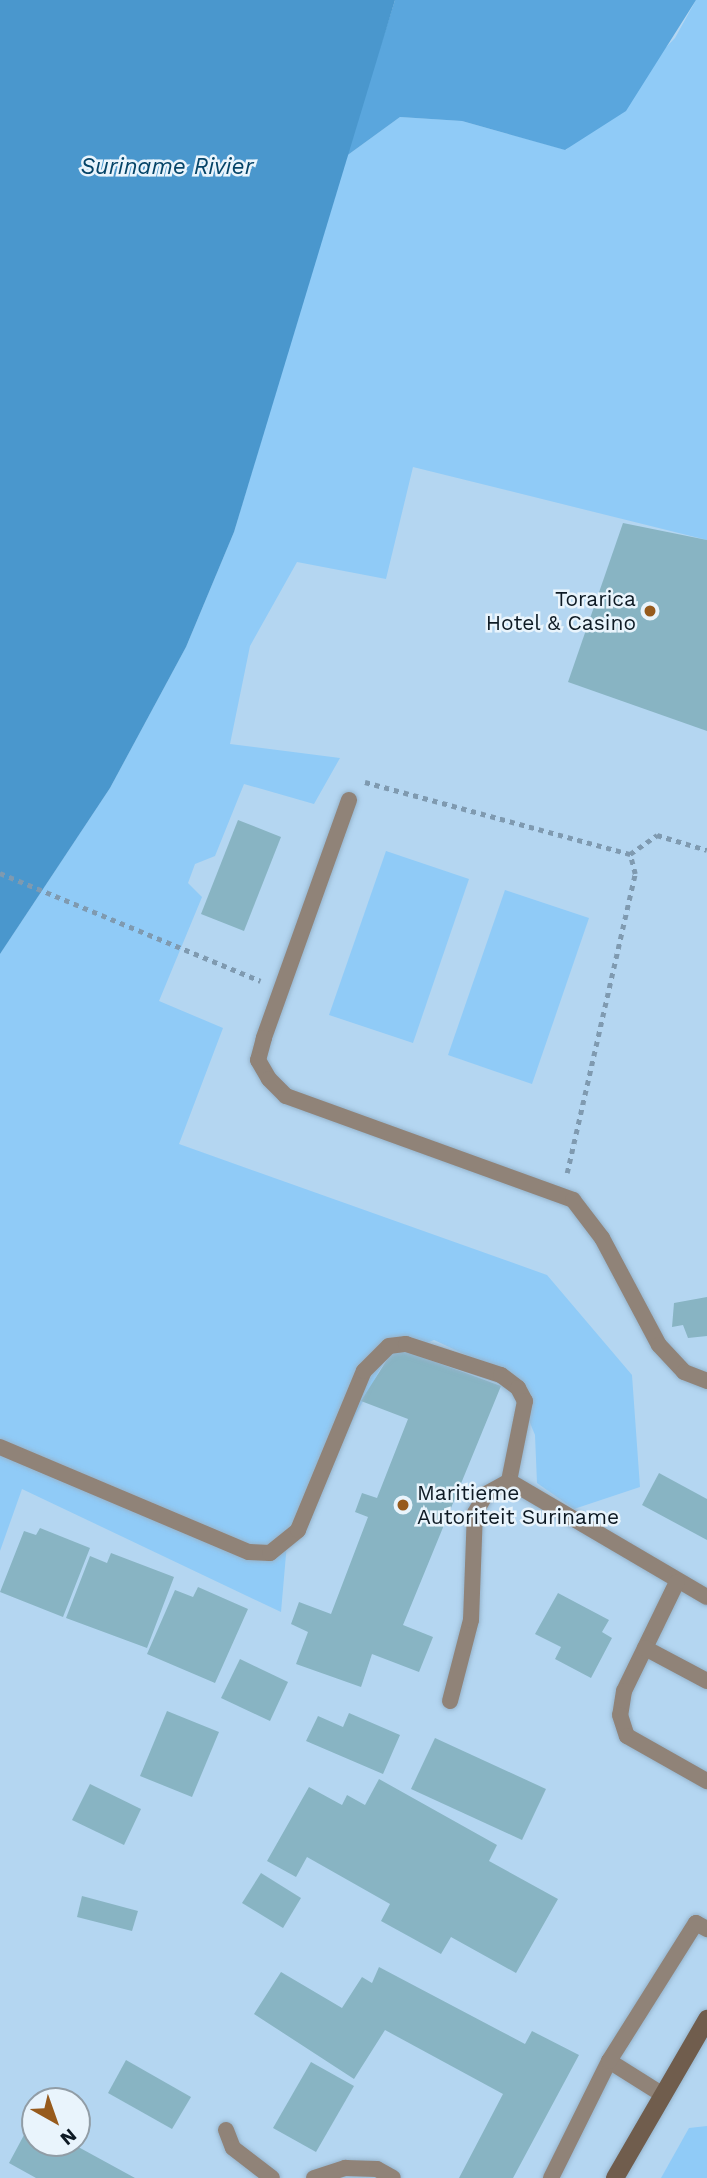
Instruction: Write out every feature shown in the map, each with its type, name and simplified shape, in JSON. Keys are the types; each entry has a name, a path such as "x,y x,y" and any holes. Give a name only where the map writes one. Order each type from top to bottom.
{"main road":[{"path":"615,2178 707,2020"}],"lane":[{"path":"349,800 258,1060 286,1096 562,1195 602,1238 659,1345 684,1372 707,1381"},
{"path":"0,1447 249,1552 270,1553 298,1531 364,1371 389,1346 406,1344 501,1375 518,1388 525,1401 509,1481 486,1494 475,1513 471,1620 450,1701"},
{"path":"509,1481 677,1582 707,1597"},
{"path":"677,1582 624,1690 620,1715 627,1736 707,1780"},
{"path":"645,1648 707,1681"},
{"path":"551,2178 609,2061 696,1923 707,1929"},
{"path":"609,2061 663,2095"},
{"path":"226,2130 233,2148 272,2178"},
{"path":"314,2178 345,2168 377,2169 393,2178"}],"path":[{"path":"349,800 356,780 630,854"},
{"path":"630,854 657,835 707,850"},
{"path":"562,1195 635,874 630,854"},
{"path":"0,873 281,990"}],"shaded area":[{"path":"395,0 696,0 626,111 565,150 462,121 400,117 345,157"},
{"path":"696,0 707,0 707,540 413,467 386,579 297,562 250,646 230,744 340,758 314,804 244,784 215,856 195,864 188,883 202,897 159,1001 223,1028 179,1144 547,1275 632,1375 640,1487 574,1509 537,1483 535,1435 511,1376 434,1340 385,1360 287,1543 281,1612 22,1489 0,1551 0,954 110,788 186,647 234,532 345,157 400,117 462,121 566,150 675,38"},
{"path":"386,851 469,879 413,1043 329,1015"},
{"path":"505,890 589,918 532,1084 448,1055"},
{"path":"707,2126 707,2178 661,2178 689,2128"}],"water":[{"name":"Suriname Rivier","path":"0,0 395,0 234,532 186,647 110,788 0,954"}],"building":[{"name":"Torarica Hotel & Casino","path":"623,523 707,540 707,731 568,682"},
{"path":"238,820 281,837 244,931 201,914"},
{"path":"707,1297 707,1336 688,1338 683,1325 672,1327 674,1303"},
{"name":"Maritieme Autoriteit Suriname","path":"395,1347 501,1386 403,1625 433,1637 419,1672 372,1654 361,1687 296,1664 308,1632 291,1624 299,1602 331,1614 368,1517 355,1512 362,1493 377,1498 408,1419 361,1401"},
{"path":"659,1473 707,1499 707,1540 642,1505"},
{"path":"40,1528 90,1548 63,1617 0,1592 24,1531 36,1535"},
{"path":"111,1553 174,1577 147,1648 66,1618 90,1556 107,1563"},
{"path":"198,1587 248,1609 215,1683 147,1654 175,1590 193,1597"},
{"path":"558,1593 609,1620 602,1632 612,1638 591,1678 555,1659 561,1647 535,1634"},
{"path":"240,1659 288,1682 270,1721 221,1698"},
{"path":"167,1711 219,1732 192,1797 140,1776"},
{"path":"349,1713 400,1735 383,1774 306,1741 318,1716 343,1727"},
{"path":"435,1738 546,1789 522,1840 411,1789"},
{"path":"379,1779 497,1845 489,1861 558,1899 516,1973 451,1937 441,1954 381,1921 390,1904 307,1857 296,1877 267,1861 309,1787 342,1805 347,1795 365,1805"},
{"path":"90,1784 141,1809 124,1845 72,1820"},
{"path":"261,1873 301,1898 283,1928 242,1903"},
{"path":"82,1896 138,1911 132,1931 77,1917"},
{"path":"379,1967 525,2044 532,2031 579,2055 513,2178 459,2178 503,2094 385,2030 354,2079 254,2014 281,1972 342,2008 362,1977 372,1983"},
{"path":"126,2060 191,2097 172,2129 108,2093"},
{"path":"311,2062 354,2086 316,2152 273,2128"},
{"path":"21,2141 21,2157 91,2157 91,2154 135,2178 36,2178 9,2163"}],"place":[{"name":"Torarica Hotel & Casino","path":"650,611"},
{"name":"Maritieme Autoriteit Suriname","path":"403,1505"}]}
